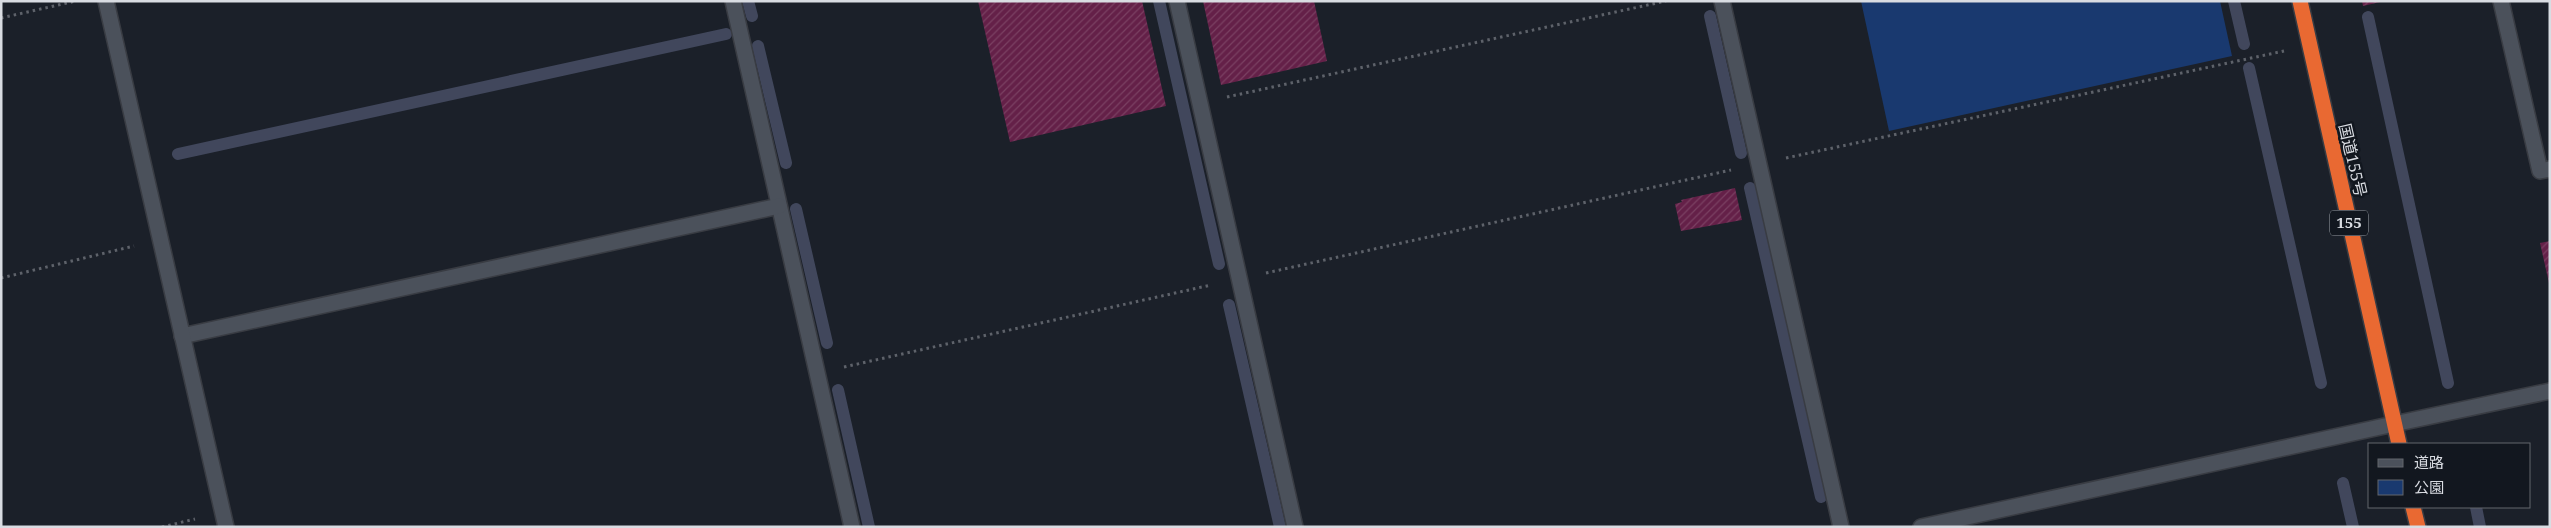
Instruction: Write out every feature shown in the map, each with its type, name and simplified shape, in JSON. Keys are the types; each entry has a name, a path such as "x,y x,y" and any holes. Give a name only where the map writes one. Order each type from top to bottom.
{"highway":[{"name":"国道155号","path":"2300,1 2399,443"},
{"path":"2413,508 2418,527"}],"street":[{"path":"106,1 226,527"},
{"path":"733,1 852,527"},
{"path":"1177,1 1295,527"},
{"path":"1722,1 1841,527"},
{"path":"2501,1 2540,171 2550,169"},
{"path":"182,336 779,206"},
{"path":"1922,527 2550,391"}],"path":[{"path":"1,18 76,1"},
{"path":"1200,103 1666,1"},
{"path":"816,373 1759,164 2310,46"},
{"path":"1,278 161,240"}],"green space":[{"path":"1861,1 2220,1 2232,56 1889,131"}],"building":[{"path":"978,1 1142,1 1166,106 1010,142"},
{"path":"1203,1 1314,1 1327,61 1221,85"},
{"path":"2362,1 2380,1 2380,2 2363,6"},
{"path":"1735,188 1742,220 1681,231 1675,204 1682,202 1681,200"},
{"path":"2550,241 2550,283 2549,283 2540,243"}],"waterway":[{"path":"748,1 752,16"},
{"path":"1159,1 1219,264"},
{"path":"2234,1 2244,44"},
{"path":"1710,16 1741,153"},
{"path":"2368,17 2448,383"},
{"path":"178,154 726,34"},
{"path":"758,46 786,163"},
{"path":"2249,68 2321,383"},
{"path":"1750,188 1821,497"},
{"path":"796,209 827,343"},
{"path":"1229,305 1280,527"},
{"path":"838,390 869,527"},
{"path":"2343,483 2353,527"},
{"path":"2476,508 2480,527"}]}
